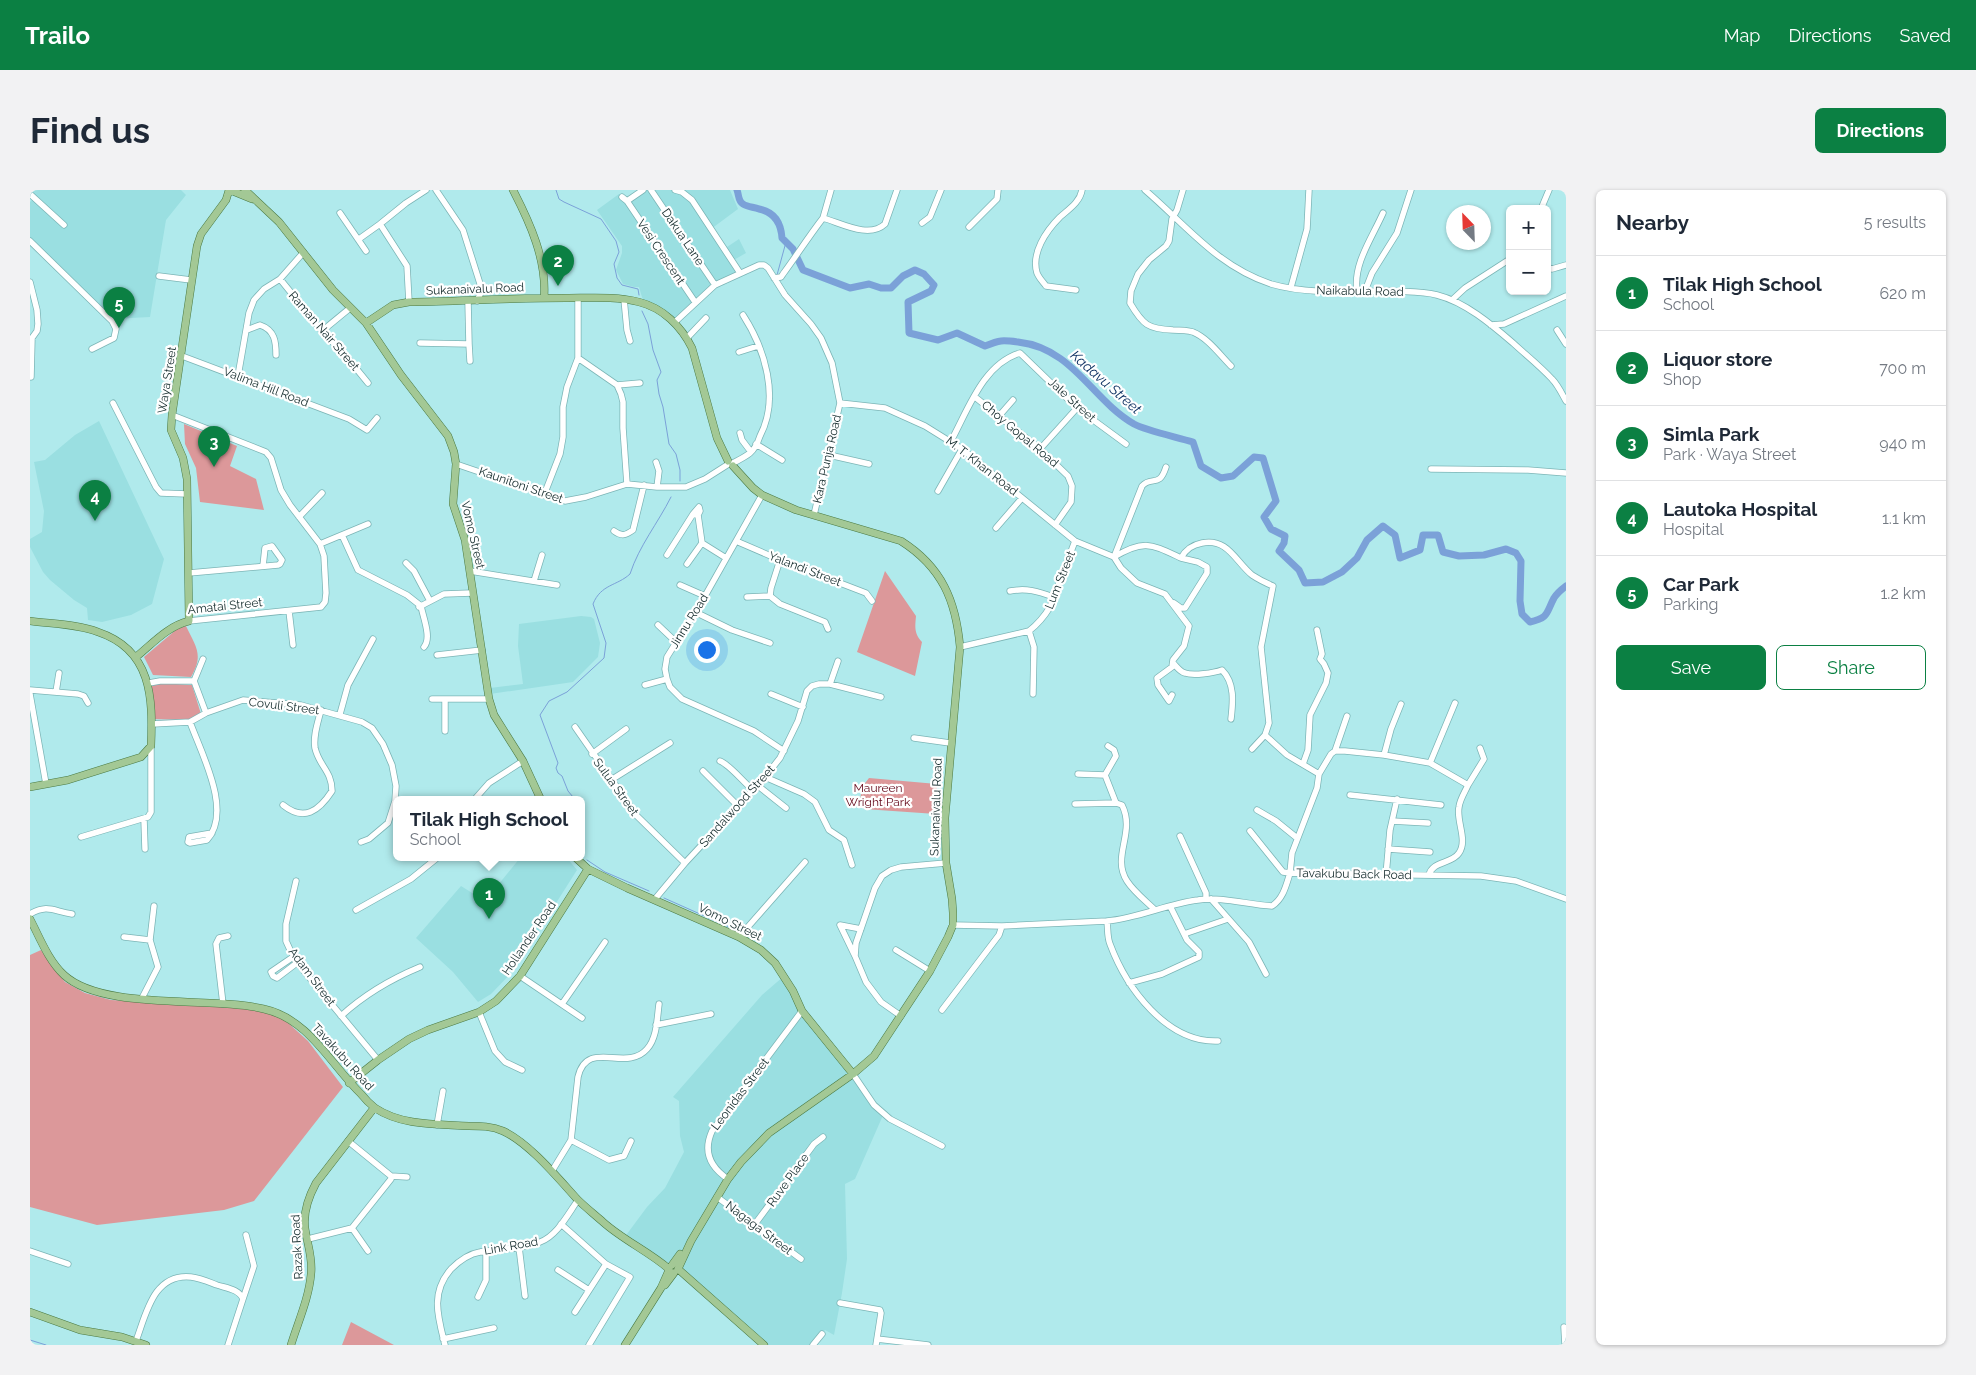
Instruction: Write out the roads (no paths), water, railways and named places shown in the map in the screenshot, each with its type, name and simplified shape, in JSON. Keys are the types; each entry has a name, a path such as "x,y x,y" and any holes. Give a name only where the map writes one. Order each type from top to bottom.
{"main road":[{"name":"Vomo Street","path":"230,190 241,191 279,222 350,308 366,323 445,432 454,452 456,464 453,504 465,540 489,699 494,715 523,761 539,796"},
{"name":"Waya Street","path":"189,621 187,479 183,458 171,430 172,415 182,356 191,280 201,234 228,197 230,190"},
{"path":"514,190 534,231 545,285 544,298"},
{"name":"Waya Street","path":"221,207 241,191"},
{"name":"Sukanaivalu Road","path":"366,323 393,305 409,302 544,298 624,299 640,302 656,309 674,322 687,338 693,350 717,438 730,464 753,488 762,495 796,510 901,541 921,555 932,566 952,602 957,621 960,647 946,801 946,864 952,899 953,925 942,950 880,1048 853,1074 769,1133 749,1152 728,1179 625,1345"},
{"path":"30,621 98,632 114,638 136,657 149,683 152,724 151,746 141,757 68,780 30,787"},
{"name":"Amatai Street","path":"136,657 169,629 178,623 189,621"},
{"name":"Vomo Street","path":"579,861 588,869 739,937 761,950 775,962 789,984 802,1011 853,1074"},
{"name":"Hollander Road","path":"350,1083 378,1060 415,1036 479,1012 496,1001 520,976 588,869"},
{"name":"Tavakubu Road","path":"30,919 54,964 73,982 86,988 112,996 244,1005 266,1009 287,1018 312,1037 350,1083 374,1108 396,1118 413,1122 490,1127 503,1131 518,1141 552,1170 578,1200 613,1231 673,1269 764,1345"},
{"name":"Razak Road","path":"291,1345 310,1288 312,1272 308,1239 304,1226 309,1197 316,1183 374,1108"},
{"path":"30,1312 80,1330 136,1341 146,1345"}],"street":[{"path":"359,239 426,190"},
{"path":"436,190 464,230 482,290 487,300"},
{"name":"Vesi Crescent","path":"643,190 624,199 695,302"},
{"name":"Dakua Lane","path":"651,190 715,285"},
{"path":"675,190 682,192 692,200 740,273"},
{"path":"774,278 781,277 823,218 831,190"},
{"path":"823,218 860,229 877,230 885,224 897,190"},
{"path":"922,223 930,217 941,190"},
{"path":"969,228 994,203 997,199 998,190"},
{"path":"1076,290 1046,286 1038,275 1034,259 1043,237 1059,218 1074,206 1082,190"},
{"name":"Naikabula Road","path":"1145,190 1175,216 1206,248 1244,273 1273,284 1303,289 1417,292 1437,295 1452,300 1491,325 1553,380 1566,401"},
{"path":"1183,190 1166,246 1138,274 1131,291 1130,303 1148,325 1154,328 1193,332 1231,366"},
{"path":"1291,287 1307,229 1309,190"},
{"path":"1365,291 1372,273 1397,233 1411,190"},
{"path":"1543,205 1549,190"},
{"path":"30,194 64,225"},
{"path":"340,213 366,251"},
{"path":"1357,291 1356,281 1359,267 1383,213"},
{"path":"380,224 407,266 409,302"},
{"path":"30,241 112,321 116,329 114,338 92,349"},
{"path":"238,376 249,313 254,300 264,289 280,279 303,253"},
{"path":"1452,300 1465,288 1506,262"},
{"name":"Kara Punja Road","path":"674,322 715,285 759,265 764,265 785,295 812,324 832,362 840,403 814,515"},
{"path":"1551,269 1566,265"},
{"path":"159,276 191,280"},
{"name":"Raman Nair Street","path":"280,279 322,331 368,383"},
{"path":"30,282 37,310 38,324 38,331 31,338 31,377"},
{"path":"477,300 482,290"},
{"path":"1491,325 1504,324 1566,296"},
{"path":"544,495 560,454 563,437 563,408 567,387 578,358 578,298"},
{"path":"624,299 626,324 630,341"},
{"path":"468,301 470,362"},
{"path":"322,331 350,308"},
{"path":"740,433 751,452 764,430 770,402 766,370 754,332 743,315"},
{"path":"687,338 706,318"},
{"path":"247,330 257,325 267,328 275,340 276,355"},
{"path":"1557,330 1566,344"},
{"path":"420,343 469,344"},
{"path":"739,352 758,346"},
{"name":"Jale Street","path":"975,397 996,366 1013,355 1020,353 1077,408 1126,444"},
{"name":"Valima Hill Road","path":"182,356 349,419 367,430 376,418"},
{"path":"578,358 617,385 623,402 627,484"},
{"path":"617,385 640,382"},
{"path":"951,441 975,397"},
{"name":"Choy Gopal Road","path":"975,397 1040,450 1068,476 1072,486 1071,502 1055,525"},
{"path":"999,416 1013,400"},
{"path":"114,403 156,487 161,493 187,494"},
{"name":"M. T. Khan Road","path":"840,403 885,408 925,426 962,449 1075,542 1112,556"},
{"path":"1040,450 1077,408"},
{"path":"172,415 266,452 271,458 281,490 298,517 320,544 368,524"},
{"path":"756,444 782,460"},
{"path":"938,491 962,449"},
{"name":"Kaunitoni Street","path":"456,464 558,500 573,501 627,484 656,487 686,487 705,479 751,452"},
{"path":"829,455 869,464"},
{"path":"656,462 659,471 656,487"},
{"path":"1112,556 1142,486 1145,483 1158,481 1163,476 1166,467"},
{"path":"1431,469 1528,470 1566,473"},
{"path":"614,531 619,535 626,535 633,530 644,485"},
{"path":"298,517 322,493"},
{"name":"Jinnu Road","path":"666,680 667,657 705,596 762,495"},
{"path":"996,528 1022,498"},
{"path":"667,555 695,514 702,542 726,558"},
{"path":"342,535 358,570 407,595 420,606 428,636 424,647"},
{"name":"Yalandi Street","path":"736,541 866,593 872,601"},
{"path":"1181,558 1186,549 1212,541 1224,546 1253,575 1273,586 1262,647 1269,723 1265,736 1252,749"},
{"path":"687,564 702,542"},
{"name":"Lum Street","path":"1028,631 1044,617 1075,542"},
{"name":"Amatai Street","path":"189,621 322,607 325,602 325,569 320,544"},
{"path":"1139,545 1149,545 1181,558 1204,564 1207,567 1207,573 1186,608 1181,608 1164,594 1137,583 1121,568 1112,556 1139,545"},
{"path":"534,581 542,555"},
{"path":"770,596 780,560"},
{"path":"406,563 414,571 430,601"},
{"path":"189,572 263,566"},
{"path":"470,571 557,585"},
{"path":"680,585 705,596"},
{"path":"1010,591 1022,588 1030,589 1053,597"},
{"path":"420,606 444,594 472,593"},
{"path":"1164,594 1189,626 1184,646 1176,656 1172,667 1159,675 1156,681 1169,701 1172,694"},
{"path":"747,597 770,596 780,604 825,622 828,629"},
{"path":"288,611 293,645"},
{"path":"695,612 732,630 770,643"},
{"path":"658,625 676,642"},
{"path":"1303,764 1308,750 1310,715 1326,683 1328,673 1320,659 1322,654 1317,630"},
{"path":"960,647 1028,631 1034,646 1033,694"},
{"path":"340,714 348,685 373,639"},
{"path":"437,655 482,650"},
{"path":"203,658 194,681 206,714"},
{"path":"838,661 830,684 881,697"},
{"path":"1173,663 1179,670 1187,674 1222,670 1229,677 1232,688 1231,719"},
{"path":"56,692 59,673"},
{"path":"645,685 666,680 682,699 754,732 784,751"},
{"path":"149,683 160,681 194,681"},
{"name":"Sandalwood Street","path":"655,899 685,863 765,777 784,751 798,721 807,691 812,686 830,684"},
{"path":"46,784 30,692 82,695 88,704"},
{"path":"771,694 802,706"},
{"path":"432,699 489,699"},
{"path":"445,699 446,731"},
{"name":"Covuli Street","path":"152,724 190,722 243,700 294,704 340,714 372,728 383,744 396,779 395,796"},
{"path":"1430,763 1455,703"},
{"path":"1384,755 1401,704"},
{"path":"283,805 291,812 304,814 319,807 332,791 331,777 315,749 314,734 321,710"},
{"path":"1250,831 1283,872 1290,874 1292,853 1316,788 1319,774 1331,754 1335,751 1347,716"},
{"path":"190,722 217,795 217,812 212,834"},
{"name":"Sulua Street","path":"575,727 636,816 685,863"},
{"path":"592,754 626,729"},
{"path":"1265,736 1287,754 1319,774"},
{"path":"914,738 950,743"},
{"path":"611,780 670,743"},
{"path":"81,837 148,817 151,812 151,746"},
{"path":"1105,775 1116,756 1114,750 1108,746"},
{"path":"1429,875 1433,867 1454,858 1461,850 1462,835 1459,805 1468,785 1484,760 1484,755 1480,748"},
{"path":"1335,751 1384,755 1430,763 1468,785"},
{"path":"478,796 489,783 523,761"},
{"path":"720,761 728,764 736,775 753,790"},
{"path":"703,771 738,806"},
{"path":"1078,774 1105,775"},
{"path":"1105,775 1116,803"},
{"path":"765,777 804,794 815,802 829,830 844,840 852,865"},
{"path":"758,785 786,808"},
{"path":"1350,795 1441,805"},
{"path":"1386,875 1396,799"},
{"path":"1075,804 1122,804 1128,821 1122,851 1123,872 1128,882 1155,910"},
{"name":"Covuli Street","path":"360,842 369,838 388,823 393,807"},
{"path":"1257,810 1276,821 1297,838"},
{"path":"144,819 145,850"},
{"path":"1392,821 1428,822"},
{"path":"1180,836 1209,899 1249,942 1266,974"},
{"path":"1388,849 1430,852"},
{"path":"356,910 411,879 433,861"},
{"path":"739,937 806,862"},
{"path":"855,956 860,929 875,888 882,876 891,870 901,867 946,864"},
{"name":"Tavakubu Back Road","path":"953,925 1002,926 1107,921 1124,919 1170,906 1209,899 1272,906 1282,896 1290,874 1481,876 1516,881 1566,899"},
{"name":"Adam Street","path":"296,881 286,924 286,941 293,957 378,1060"},
{"path":"142,998 158,967 150,940 154,906"},
{"path":"1129,983 1162,974 1199,958 1199,952 1192,946 1184,934 1170,906"},
{"path":"30,914 41,908 72,914"},
{"path":"1184,934 1228,919"},
{"path":"1107,921 1110,943 1129,983 1138,992 1147,1008 1183,1034 1199,1040 1218,1041"},
{"path":"860,929 840,925 873,993 881,1002 901,1016"},
{"path":"942,1010 998,935 1002,926"},
{"path":"223,1004 216,944 219,938 228,936"},
{"path":"124,937 150,940"},
{"path":"562,1004 605,942"},
{"path":"896,950 930,971"},
{"path":"293,957 272,972 273,976 277,978 298,962"},
{"path":"341,1016 369,994 392,980 420,967"},
{"path":"520,976 582,1018"},
{"path":"552,1170 571,1140 578,1077 582,1065 588,1059 595,1057 625,1058 647,1050 656,1025 659,1004"},
{"name":"Leonidas Street","path":"728,1179 715,1168 707,1154 712,1131 802,1011"},
{"path":"479,1012 495,1051 505,1062 522,1070"},
{"path":"656,1025 711,1014"},
{"path":"853,1074 874,1105 890,1118 942,1146"},
{"path":"437,1125 443,1091"},
{"name":"Ruve Place","path":"755,1224 814,1144 823,1137"},
{"path":"571,1140 609,1160 624,1156 631,1142"},
{"path":"348,1141 391,1176 408,1177"},
{"path":"308,1239 352,1228 389,1182 391,1176"},
{"name":"Nagaga Street","path":"717,1197 801,1258"},
{"name":"Link Road","path":"444,1342 437,1314 436,1298 445,1276 456,1263 466,1257 486,1251 540,1242 551,1236 578,1200"},
{"path":"561,1224 606,1264 630,1277 589,1345"},
{"path":"352,1228 368,1251"},
{"path":"228,1345 254,1266 246,1235"},
{"path":"519,1247 525,1296"},
{"path":"30,1251 68,1264"},
{"path":"478,1297 486,1280 486,1251"},
{"path":"574,1312 606,1264"},
{"path":"558,1270 589,1290"},
{"path":"136,1341 153,1295 166,1283 191,1277 232,1290 239,1293 243,1299"},
{"path":"840,1303 880,1310 877,1342 928,1345"},
{"path":"1564,1327 1565,1345"},
{"path":"444,1342 494,1328"},
{"path":"813,1345 822,1334"}],"waterway":[{"path":"556,190 559,199 601,219 616,241 619,252 614,264 617,278 622,285 638,289 639,295"},
{"name":"Kadavu Street","path":"737,190 741,203 764,210 776,219 782,238 793,249 803,270 850,288 869,284 881,288 891,288 903,276 915,270 924,274 934,285 931,291 908,302 909,333 938,340 957,333 985,346 1004,341 1037,346 1068,364 1119,414 1134,424 1193,442 1201,466 1221,478 1233,476 1254,457 1263,458 1276,501 1264,517 1271,529 1285,536 1284,543 1279,551 1299,570 1305,583 1323,582 1342,572 1357,558 1367,540 1383,526 1395,535 1400,558 1420,550 1423,535 1438,535 1443,552 1459,556 1484,555 1506,549 1516,553 1521,561 1520,601 1522,614 1530,622 1544,617 1555,596 1566,586"},
{"path":"777,275 786,242"},
{"path":"642,311 648,324 653,350 661,372 657,380 659,394 669,444 676,454 680,470 680,481"},
{"path":"572,796 556,768 558,763 540,715 549,701 567,692 604,658 606,643 593,604 600,593 630,574 638,554 671,497"},
{"path":"587,860 605,872 649,891"},
{"path":"664,898 736,930"},
{"path":"30,1340 46,1345"}],"place":[{"name":"Liquor store","path":"558,286"},
{"name":"Car Park","path":"119,328"},
{"name":"Simla Park","path":"214,467"},
{"name":"Lautoka Hospital","path":"95,521"},
{"name":"Tilak High School","path":"489,919"}],"park label":[{"name":"Maureen Wright Park","path":"878,795"}]}
